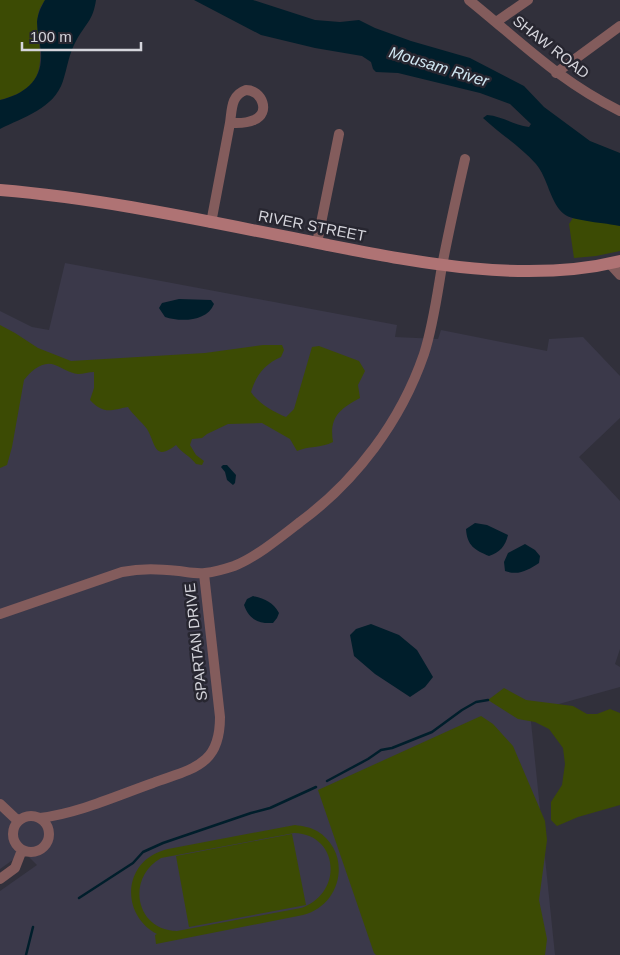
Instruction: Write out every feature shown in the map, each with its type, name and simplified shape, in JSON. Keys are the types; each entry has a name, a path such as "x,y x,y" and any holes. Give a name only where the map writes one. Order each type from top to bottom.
{"street":[{"name":"SHAW ROAD","path":"469,0 556,73 589,95 620,111"},
{"path":"496,22 528,0"},
{"path":"556,73 620,26"},
{"path":"211,223 230,122"},
{"path":"317,243 339,134"},
{"name":"SPARTAN DRIVE","path":"40,818 77,810 184,772 206,760 212,752 218,741 220,717 204,574 235,565 276,541 322,506 359,467 402,406 424,353 433,320 442,266 465,159"},
{"name":"RIVER STREET","path":"0,190 57,196 442,266 540,270 615,262"},
{"path":"615,262 620,275"},
{"path":"0,614 130,570 152,568 204,574"},
{"path":"0,804 18,821"},
{"path":"26,816 40,818 48,829 49,834 46,843 36,851 22,850 14,839 14,829 18,821 26,816"},
{"path":"0,879 15,868 22,850"}],"shaded area":[{"path":"65,263 397,325 395,337 438,339 441,330 547,351 549,339 583,337 620,376 620,418 579,457 620,501 620,649 615,664 620,667 620,687 530,712 555,955 0,955 0,891 37,865 24,852 0,869 0,311 32,327 49,330"}],"green space":[{"path":"0,0 45,0 39,10 38,19 40,65 38,73 34,81 21,92 0,100"},
{"path":"573,218 620,226 620,251 574,258 569,224"},
{"path":"0,325 38,348 71,361 205,353 263,345 282,345 284,350 281,357 270,363 262,371 251,392 266,407 286,417 294,409 312,347 319,346 359,361 365,371 358,385 360,398 341,410 334,420 333,442 297,451 290,439 262,423 228,424 202,438 192,439 190,445 196,455 204,461 202,465 196,464 176,445 163,452 157,449 147,429 128,407 104,410 95,405 90,400 94,388 94,372 78,374 51,364 42,365 30,373 24,380 12,447 7,465 0,468"},
{"path":"504,688 526,700 573,706 587,714 597,714 610,709 620,713 620,805 578,817 557,826 551,820 551,802 562,785 565,764 563,748 549,729 535,722 518,719 488,700"},
{"path":"481,716 493,724 513,746 545,821 547,840 539,900 547,939 545,955 376,955 318,790"},
{"path":"295,825 317,831 328,840 335,852 338,864 338,877 334,890 327,901 317,909 303,915 156,944 155,935 157,934 145,925 136,914 131,888 135,875 142,864 153,855 168,849","holes":["294,833 309,836 320,843 327,853 330,865 330,878 324,890 315,901 301,908 177,931 163,928 152,922 144,913 140,902 143,878 150,867 161,858"]},
{"path":"292,834 306,905 189,927 176,856"}],"water":[{"path":"45,0 96,0 91,18 74,46 59,91 53,99 37,111 0,129 0,100 24,90 31,84 39,70 41,52 37,22"},
{"name":"Mousam River","path":"194,0 253,0 315,20 340,22 359,20 411,41 470,58 524,86 544,107 590,141 620,153 620,226 574,218 564,214 559,209 536,164 483,118 487,115 529,127 531,124 510,104 480,93 398,73 376,72 371,62 362,56 315,48 261,35"},
{"path":"179,299 211,300 214,304 205,314 192,319 178,320 165,317 159,308 162,303"},
{"path":"227,465 236,475 233,485 227,480 225,472 221,467"},
{"path":"475,523 487,525 508,535 502,549 489,556 473,547 468,540 466,529"},
{"path":"525,544 535,550 540,556 539,563 519,573 505,571 504,562 508,553"},
{"path":"253,596 261,598 277,609 279,613 273,623 263,623 251,617 244,605 247,599"},
{"path":"371,624 399,635 417,650 433,677 425,687 410,697 375,674 354,656 350,635 356,629"}],"waterway":[{"path":"327,781 381,750 392,748 432,732 476,702 488,700"},
{"path":"79,898 133,863 143,852 163,843 270,808 316,787"},
{"path":"26,955 33,927"}]}
